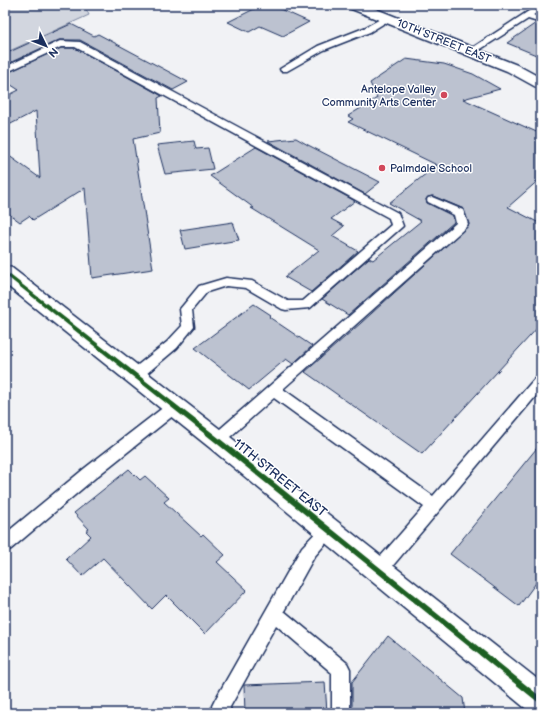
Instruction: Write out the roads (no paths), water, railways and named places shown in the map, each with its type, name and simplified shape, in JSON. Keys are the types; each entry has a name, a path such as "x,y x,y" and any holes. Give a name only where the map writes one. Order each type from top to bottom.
{"street":[{"name":"10TH STREET EAST","path":"354,5 512,68 541,84"},
{"name":"10TH STREET EAST","path":"512,68 541,73"},
{"name":"11TH STREET EAST","path":"5,273 541,700"}],"lane":[{"path":"470,52 528,16 541,6"},
{"path":"528,16 541,21"},
{"path":"284,69 321,48 338,40 367,30 387,19"},
{"path":"5,70 60,44 76,44 394,216 397,226 306,305 286,306 248,284 226,282 203,289 186,309 188,326 172,345 134,376"},
{"path":"216,440 462,224 459,214 432,200"},
{"path":"379,570 541,381"},
{"path":"274,390 435,506"},
{"path":"5,544 90,473 174,408"},
{"path":"222,713 221,706 308,552 328,530"},
{"path":"274,613 340,669 341,713"}],"place":[{"name":"Antelope Valley Community Arts Center","path":"444,95"},
{"name":"Palmdale School","path":"382,168"}]}
